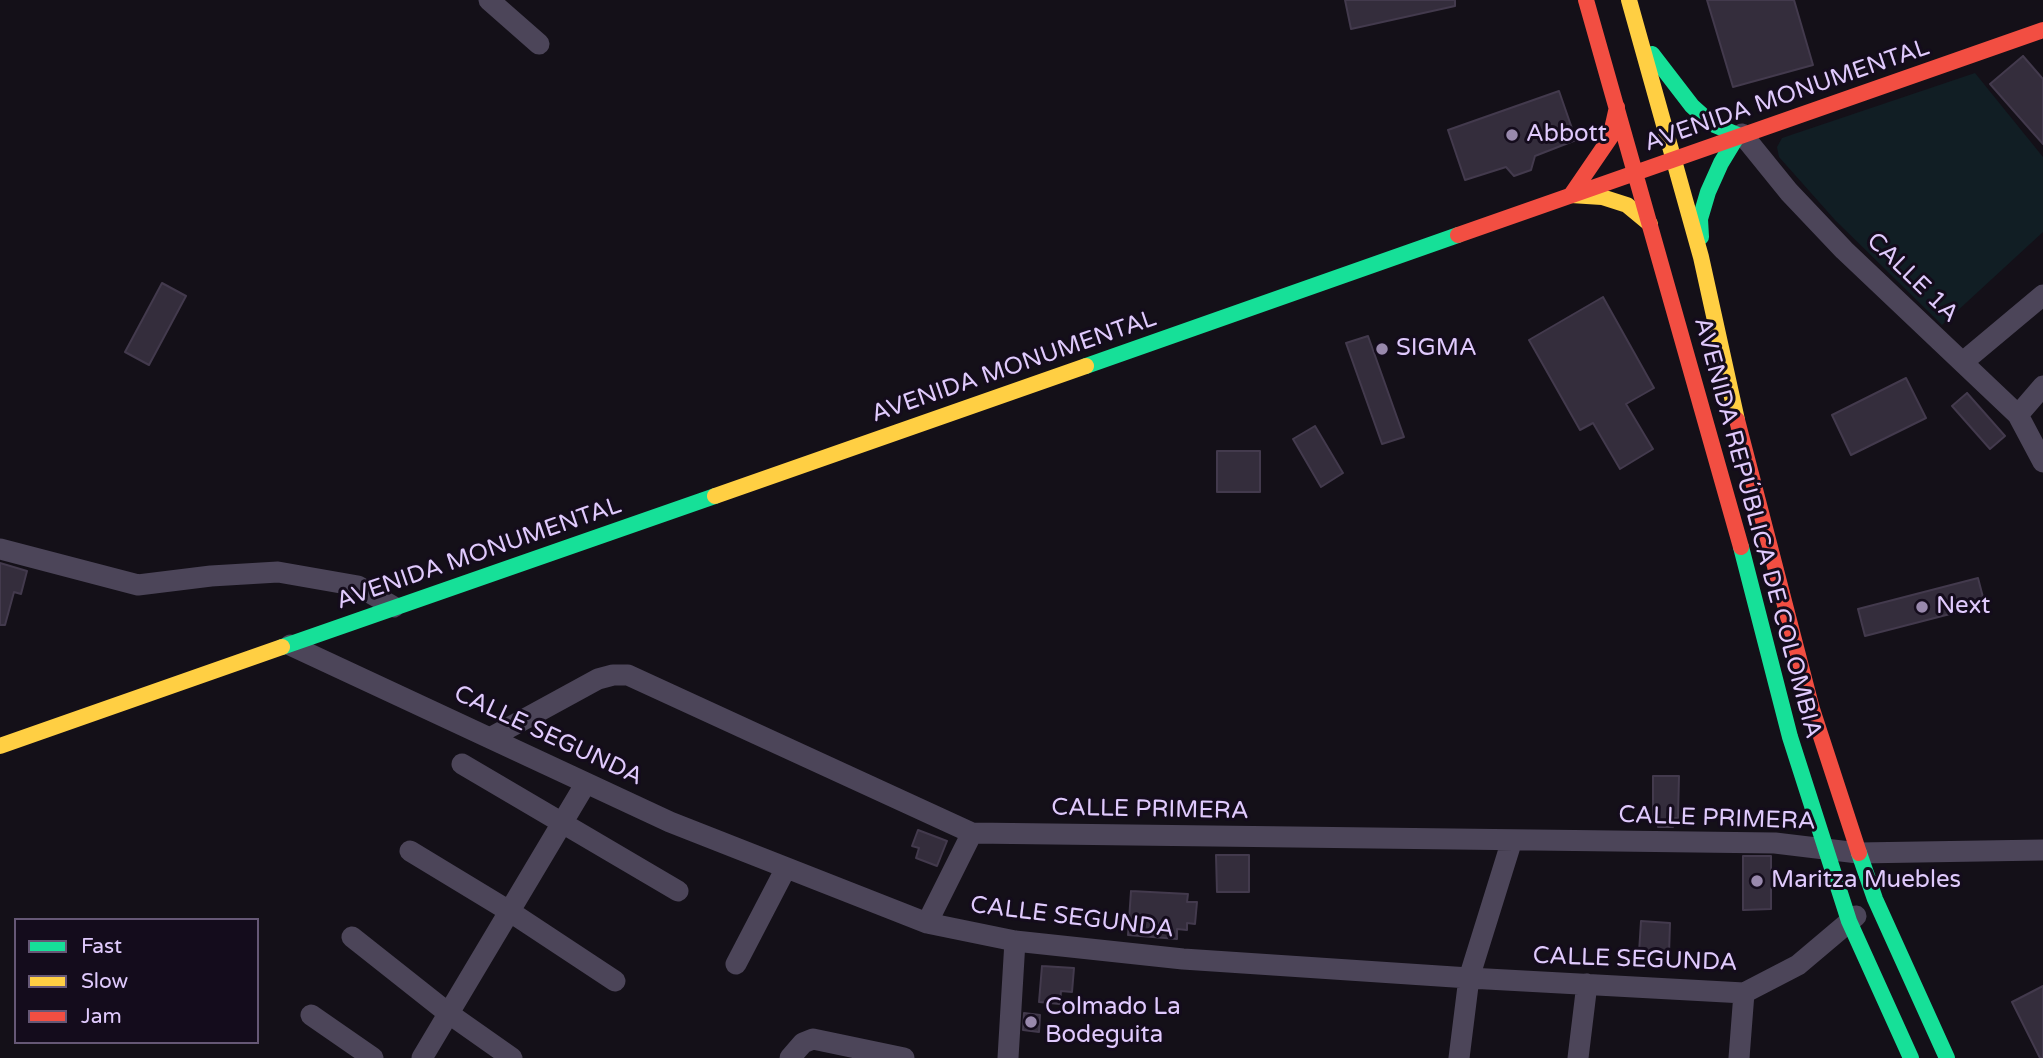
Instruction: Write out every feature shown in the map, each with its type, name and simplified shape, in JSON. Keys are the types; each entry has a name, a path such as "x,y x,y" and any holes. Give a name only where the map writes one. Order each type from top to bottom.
{"main road":[{"name":"AVENIDA REPÚBLICA DE COLOMBIA","path":"1586,0 1739,541 1777,688 1825,849 1849,921 1907,1053"},
{"name":"AVENIDA REPÚBLICA DE COLOMBIA","path":"1629,0 1701,257 1730,392 1804,680 1833,778 1875,900 1947,1058"},
{"name":"AVENIDA MONUMENTAL","path":"0,746 2043,30"},
{"path":"1640,33 1658,63 1692,106 1712,124 1740,134 1721,163 1708,192 1700,219 1701,257"},
{"path":"1617,107 1610,138 1572,195 1602,197 1627,205 1650,224"},
{"path":"1777,688 1804,680"}],"street":[{"path":"489,0 539,44"},
{"name":"CALLE 1A","path":"1740,134 1789,192 1844,250 2018,415 2043,462"},
{"path":"1963,362 2043,295"},
{"path":"2018,415 2043,386"},
{"path":"0,549 138,585 211,576 278,572 358,586 394,607"},
{"name":"CALLE SEGUNDA","path":"290,645 670,822 927,923 1016,941 1184,959 1744,993 1798,965 1875,900"},
{"name":"CALLE PRIMERA","path":"490,738 598,680 613,675 628,676 972,833 1775,843 1858,853 2043,850"},
{"path":"462,764 678,891"},
{"path":"422,1058 586,783"},
{"path":"927,923 972,833"},
{"path":"1459,1058 1469,978 1512,840"},
{"path":"410,851 509,911 615,981"},
{"path":"736,964 786,868"},
{"path":"352,937 448,1013 512,1058"},
{"path":"1009,1058 1016,941"},
{"path":"1578,1058 1587,984"},
{"path":"1740,1058 1744,993"},
{"path":"311,1015 373,1058"},
{"path":"790,1058 803,1043 813,1039 883,1056 904,1058"}],"shaded area":[{"path":"1975,73 2043,157 2043,232 1942,325 1835,220 1779,157 1777,147 1782,138"}],"building":[{"path":"1345,0 1455,0 1455,6 1351,29"},
{"path":"1707,0 1794,0 1813,65 1733,87"},
{"path":"2023,56 2043,79 2043,144 1990,84"},
{"name":"Abbott","path":"1559,91 1576,140 1535,156 1531,170 1514,176 1506,167 1465,180 1448,130"},
{"path":"162,283 186,296 149,365 125,352"},
{"path":"1603,297 1654,388 1626,404 1653,449 1620,469 1593,423 1580,430 1529,340"},
{"path":"1368,336 1404,437 1382,444 1346,343"},
{"path":"1906,378 1926,418 1851,455 1832,415"},
{"path":"1967,393 2005,436 1990,449 1952,406"},
{"path":"1315,426 1343,473 1321,487 1293,439"},
{"path":"1217,451 1260,451 1260,492 1217,492"},
{"path":"0,563 27,571 21,594 14,592 5,625 0,625"},
{"name":"Next","path":"1978,578 1985,605 1865,636 1858,609"},
{"path":"1653,776 1679,776 1678,818 1673,818 1673,827 1658,827 1658,818 1653,818"},
{"path":"918,830 947,841 937,866 916,858 919,848 912,846"},
{"path":"1216,855 1249,855 1249,892 1217,892"},
{"name":"Maritza Muebles","path":"1743,856 1771,856 1771,909 1743,910"},
{"path":"1131,891 1188,894 1187,902 1197,902 1195,924 1187,923 1187,930 1177,929 1177,939 1128,935"},
{"path":"1641,921 1670,923 1669,954 1639,953"},
{"path":"1042,966 1074,968 1072,992 1061,991 1060,1004 1039,1002"},
{"path":"2043,986 2043,1058 2040,1058 2012,1002"},
{"name":"Colmado La Bodeguita","path":"1024,1013 1040,1015 1039,1032 1023,1030"}],"traffic: fast":[{"path":"1652,54 1692,106 1712,124 1738,135 1708,192 1700,219 1701,237"},
{"path":"1086,366 1458,235"},
{"path":"282,647 715,496"},
{"path":"1741,547 1790,737 1849,921 1911,1058"},
{"path":"1859,853 1875,899 1947,1058"}],"traffic: slow":[{"path":"1629,0 1701,257 1737,420"},
{"path":"1571,195 1602,197 1627,205 1650,224"},
{"path":"715,496 1086,366"},
{"path":"0,746 282,647"}],"traffic: jam":[{"path":"1586,0 1741,547"},
{"path":"1458,235 2043,30"},
{"path":"1571,195 1610,138 1617,107"},
{"path":"1737,420 1812,709 1859,853"}],"place":[{"name":"Abbott","path":"1512,135"},
{"name":"SIGMA","path":"1382,349"},
{"name":"Next","path":"1922,607"},
{"name":"Maritza Muebles","path":"1757,881"},
{"name":"Colmado La Bodeguita","path":"1031,1022"}]}
